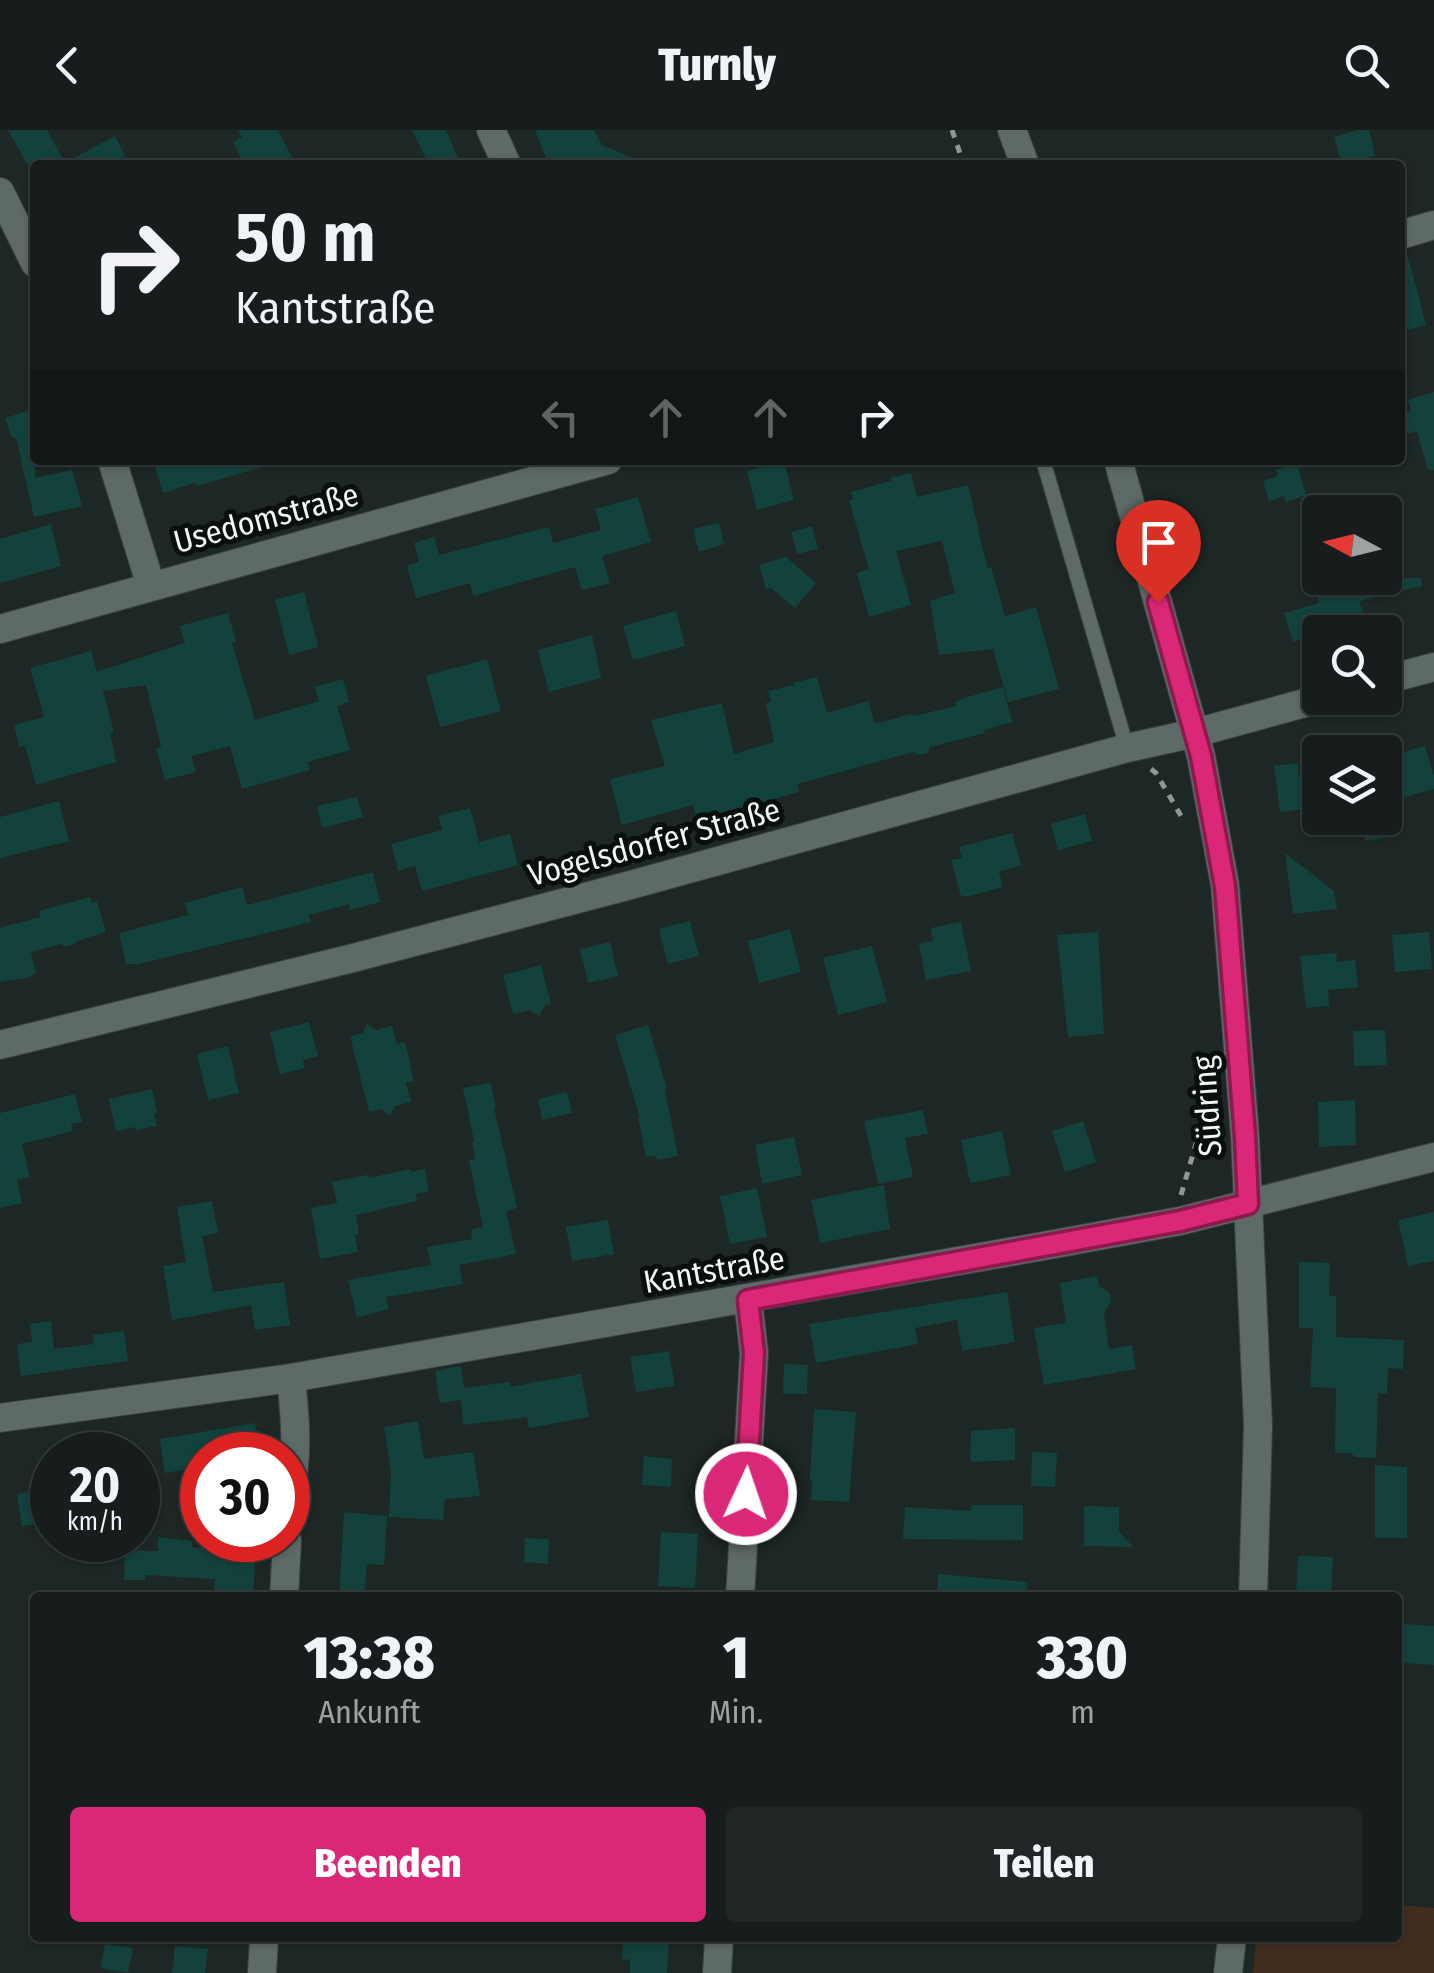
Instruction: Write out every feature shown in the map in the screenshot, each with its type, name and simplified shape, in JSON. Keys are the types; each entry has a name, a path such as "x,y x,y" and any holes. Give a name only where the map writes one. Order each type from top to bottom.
{"street":[{"path":"491,130 505,160"},
{"path":"1012,130 1022,160"},
{"path":"0,192 30,253"},
{"path":"1405,234 1434,225"},
{"path":"114,465 150,586"},
{"name":"Usedomstraße","path":"0,629 590,465"},
{"name":"Südring","path":"1119,465 1195,733 1225,886 1245,1136 1258,1425 1253,1592"},
{"path":"1402,675 1434,667"},
{"name":"Vogelsdorfer Straße","path":"0,1044 353,958 1302,704"},
{"name":"Kantstraße","path":"0,1418 292,1378 748,1300 1180,1221 1434,1157"},
{"path":"740,1592 754,1353 748,1300"},
{"path":"292,1378 294,1432"},
{"path":"284,1592 286,1562"},
{"path":"262,1973 264,1942"},
{"path":"717,1973 720,1942"},
{"path":"1228,1973 1232,1942"}],"lane":[{"path":"1045,465 1127,748"}],"path":[{"path":"952,130 962,160"},
{"path":"1151,769 1182,816 1187,835"},
{"path":"1179,1203 1205,1113 1213,1054"}],"shaded area":[{"path":"1402,1905 1434,1908 1434,1973 1253,1973 1256,1942 1402,1942"}],"building":[{"path":"8,130 47,130 63,160 30,160 27,164"},
{"path":"238,130 278,130 293,160 242,160 233,142 242,137"},
{"path":"412,130 446,130 459,160 427,160"},
{"path":"535,130 594,130 602,145 637,160 547,160"},
{"path":"1369,130 1375,156 1341,160 1334,137"},
{"path":"115,136 125,156 117,160 71,160"},
{"path":"1405,253 1426,325 1405,331"},
{"path":"1434,392 1434,470 1428,470 1417,431 1405,435 1405,413 1411,411 1408,400"},
{"path":"30,410 30,465 35,465 35,478 72,470 82,506 34,517 16,437 12,438 5,418"},
{"path":"155,465 266,465 196,486 195,483 163,493"},
{"path":"785,465 794,500 757,510 747,471"},
{"path":"1297,465 1306,495 1286,502 1284,496 1269,501 1263,481 1278,476 1276,470"},
{"path":"911,473 917,497 968,485 984,554 1005,616 1036,607 1059,689 1008,702 993,649 939,655 930,601 955,593 942,541 896,551 911,605 869,617 857,573 869,569 849,500 853,499 851,492"},
{"path":"638,497 651,542 602,556 610,583 582,590 575,567 473,596 470,583 416,598 407,566 419,562 414,543 434,537 439,555 549,527 553,543 601,530 595,509"},
{"path":"719,523 724,544 699,552 693,529"},
{"path":"51,524 61,566 0,583 0,539"},
{"path":"812,526 818,549 797,554 791,532"},
{"path":"786,557 816,583 795,608 771,588 766,589 759,565"},
{"path":"1402,578 1421,578 1422,586 1402,591"},
{"path":"304,592 318,647 289,655 275,600"},
{"path":"1316,595 1384,595 1359,601 1363,612 1353,615 1302,615 1302,639 1293,642 1284,613 1319,603"},
{"path":"676,611 685,646 633,660 623,626"},
{"path":"228,613 236,642 232,643 255,720 319,701 315,687 343,679 349,702 337,706 350,750 308,762 310,770 242,789 230,746 191,756 196,772 165,780 146,685 103,691 114,732 110,734 116,762 36,785 25,746 19,747 14,725 44,717 30,668 91,651 97,672 185,643 180,626"},
{"path":"592,635 601,678 549,692 538,650"},
{"path":"487,659 501,711 440,727 426,676"},
{"path":"817,677 827,713 868,701 875,724 956,706 955,702 964,698 1003,687 1012,722 930,747 928,753 913,752 797,784 799,792 697,820 693,805 622,825 610,779 665,766 651,720 722,703 734,754 774,742 766,703 771,702 768,691"},
{"path":"1425,746 1434,789 1404,797 1402,752"},
{"path":"1298,763 1302,809 1280,812 1274,766"},
{"path":"357,797 363,817 322,828 317,806"},
{"path":"59,801 69,841 0,858 0,817"},
{"path":"470,808 479,842 510,834 518,865 422,891 415,866 398,871 391,844 442,830 438,816"},
{"path":"1085,814 1092,841 1058,850 1051,824"},
{"path":"1012,833 1021,865 999,872 1003,887 961,896 951,860 962,858 959,847"},
{"path":"1364,835 1391,835 1391,837 1365,841"},
{"path":"1285,853 1334,891 1337,909 1293,914"},
{"path":"373,872 380,902 350,910 349,904 309,915 311,922 126,964 119,933 188,915 185,903 242,887 247,905"},
{"path":"90,897 92,903 97,901 106,932 65,947 61,944 31,952 36,973 0,982 0,928 40,917 39,911"},
{"path":"690,921 699,956 668,964 659,929"},
{"path":"961,922 971,971 926,980 919,944 933,941 931,928"},
{"path":"790,929 801,972 759,983 748,941"},
{"path":"1098,932 1104,1034 1068,1037 1057,935"},
{"path":"1429,932 1432,969 1395,972 1392,935"},
{"path":"610,942 618,976 588,983 580,949"},
{"path":"872,946 887,1002 838,1015 823,958"},
{"path":"1336,953 1337,962 1355,960 1358,987 1328,990 1329,1006 1306,1008 1300,956"},
{"path":"541,965 551,1004 544,1006 539,1016 530,1010 513,1014 503,975"},
{"path":"309,1022 318,1056 303,1060 305,1068 280,1074 270,1032"},
{"path":"367,1024 376,1030 392,1026 397,1044 405,1042 414,1081 406,1083 411,1102 395,1106 390,1115 381,1109 369,1112 350,1036 363,1033"},
{"path":"648,1025 667,1089 678,1156 657,1160 656,1156 646,1157 640,1118 615,1035"},
{"path":"1385,1030 1387,1065 1354,1066 1353,1031"},
{"path":"228,1046 239,1093 208,1100 197,1054"},
{"path":"491,1083 517,1208 506,1211 516,1254 459,1265 463,1284 386,1297 389,1309 357,1317 348,1280 431,1265 427,1247 472,1239 471,1230 483,1227 469,1160 475,1159 474,1141 463,1088"},
{"path":"152,1089 157,1126 116,1131 109,1099"},
{"path":"567,1092 572,1113 542,1120 538,1099"},
{"path":"75,1094 82,1122 71,1124 73,1131 22,1144 30,1177 17,1180 22,1203 0,1208 0,1113"},
{"path":"1355,1100 1356,1145 1319,1147 1318,1102"},
{"path":"923,1110 928,1134 905,1138 913,1177 878,1184 864,1121"},
{"path":"1083,1121 1096,1162 1065,1172 1052,1131"},
{"path":"1002,1131 1011,1175 970,1183 961,1140"},
{"path":"794,1137 802,1175 762,1184 755,1145"},
{"path":"425,1169 429,1191 416,1194 417,1201 356,1215 358,1252 320,1259 311,1208 337,1203 332,1182"},
{"path":"884,1185 890,1229 820,1243 811,1200"},
{"path":"757,1188 767,1237 730,1244 720,1196"},
{"path":"212,1201 218,1233 202,1236 213,1292 284,1282 290,1325 255,1330 251,1305 172,1320 163,1266 186,1262 177,1207"},
{"path":"1434,1212 1434,1261 1408,1266 1398,1220"},
{"path":"608,1220 614,1254 572,1261 566,1227"},
{"path":"1299,1262 1330,1263 1329,1296 1336,1296 1336,1337 1404,1340 1403,1369 1388,1368 1387,1394 1378,1393 1376,1458 1335,1453 1336,1388 1310,1387 1313,1328 1299,1328"},
{"path":"1097,1276 1099,1286 1110,1293 1111,1301 1104,1313 1109,1349 1132,1345 1136,1369 1044,1385 1034,1328 1066,1323 1060,1283"},
{"path":"1007,1292 1015,1342 962,1351 957,1320 915,1328 918,1344 816,1363 809,1324"},
{"path":"51,1321 54,1349 94,1344 93,1335 124,1331 128,1361 21,1376 17,1344 32,1342 30,1324"},
{"path":"669,1351 675,1386 636,1392 630,1357"},
{"path":"784,1364 808,1365 807,1394 783,1394"},
{"path":"461,1366 464,1388 509,1382 510,1387 581,1374 589,1417 529,1428 527,1417 463,1425 461,1400 440,1403 435,1371"},
{"path":"814,1409 856,1412 849,1502 811,1500"},
{"path":"418,1421 424,1459 473,1452 480,1496 445,1499 443,1520 389,1517 391,1471 384,1427"},
{"path":"255,1423 256,1432 202,1432"},
{"path":"1015,1428 1015,1460 970,1462 971,1431"},
{"path":"180,1436 180,1470 165,1473 160,1439"},
{"path":"1032,1452 1057,1453 1055,1487 1031,1486"},
{"path":"644,1456 672,1459 671,1487 642,1485"},
{"path":"1375,1465 1407,1467 1407,1538 1375,1538"},
{"path":"30,1492 30,1525 22,1526 17,1494"},
{"path":"971,1505 1023,1505 1023,1540 903,1539 905,1507 971,1511"},
{"path":"1084,1506 1119,1507 1119,1531 1133,1547 1084,1546"},
{"path":"344,1512 387,1516 384,1565 367,1564 365,1592 339,1592"},
{"path":"661,1532 698,1534 695,1588 658,1586"},
{"path":"160,1537 180,1540 180,1562 255,1562 253,1592 214,1592 215,1579 145,1575 145,1580 124,1580 125,1562 160,1562"},
{"path":"525,1538 549,1539 548,1564 524,1562"},
{"path":"1298,1556 1333,1557 1331,1592 1296,1592"},
{"path":"938,1574 1027,1582 1027,1592 937,1592"},
{"path":"1404,1624 1434,1626 1434,1665 1402,1663"},
{"path":"624,1942 669,1942 667,1973 630,1973 630,1960 622,1959"},
{"path":"105,1944 133,1948 128,1973 101,1968"},
{"path":"175,1946 208,1949 205,1973 172,1973"}],"route":[{"path":"746,1494 754,1353 748,1300 1180,1221 1248,1204 1225,886 1201,756 1158,602"}]}
